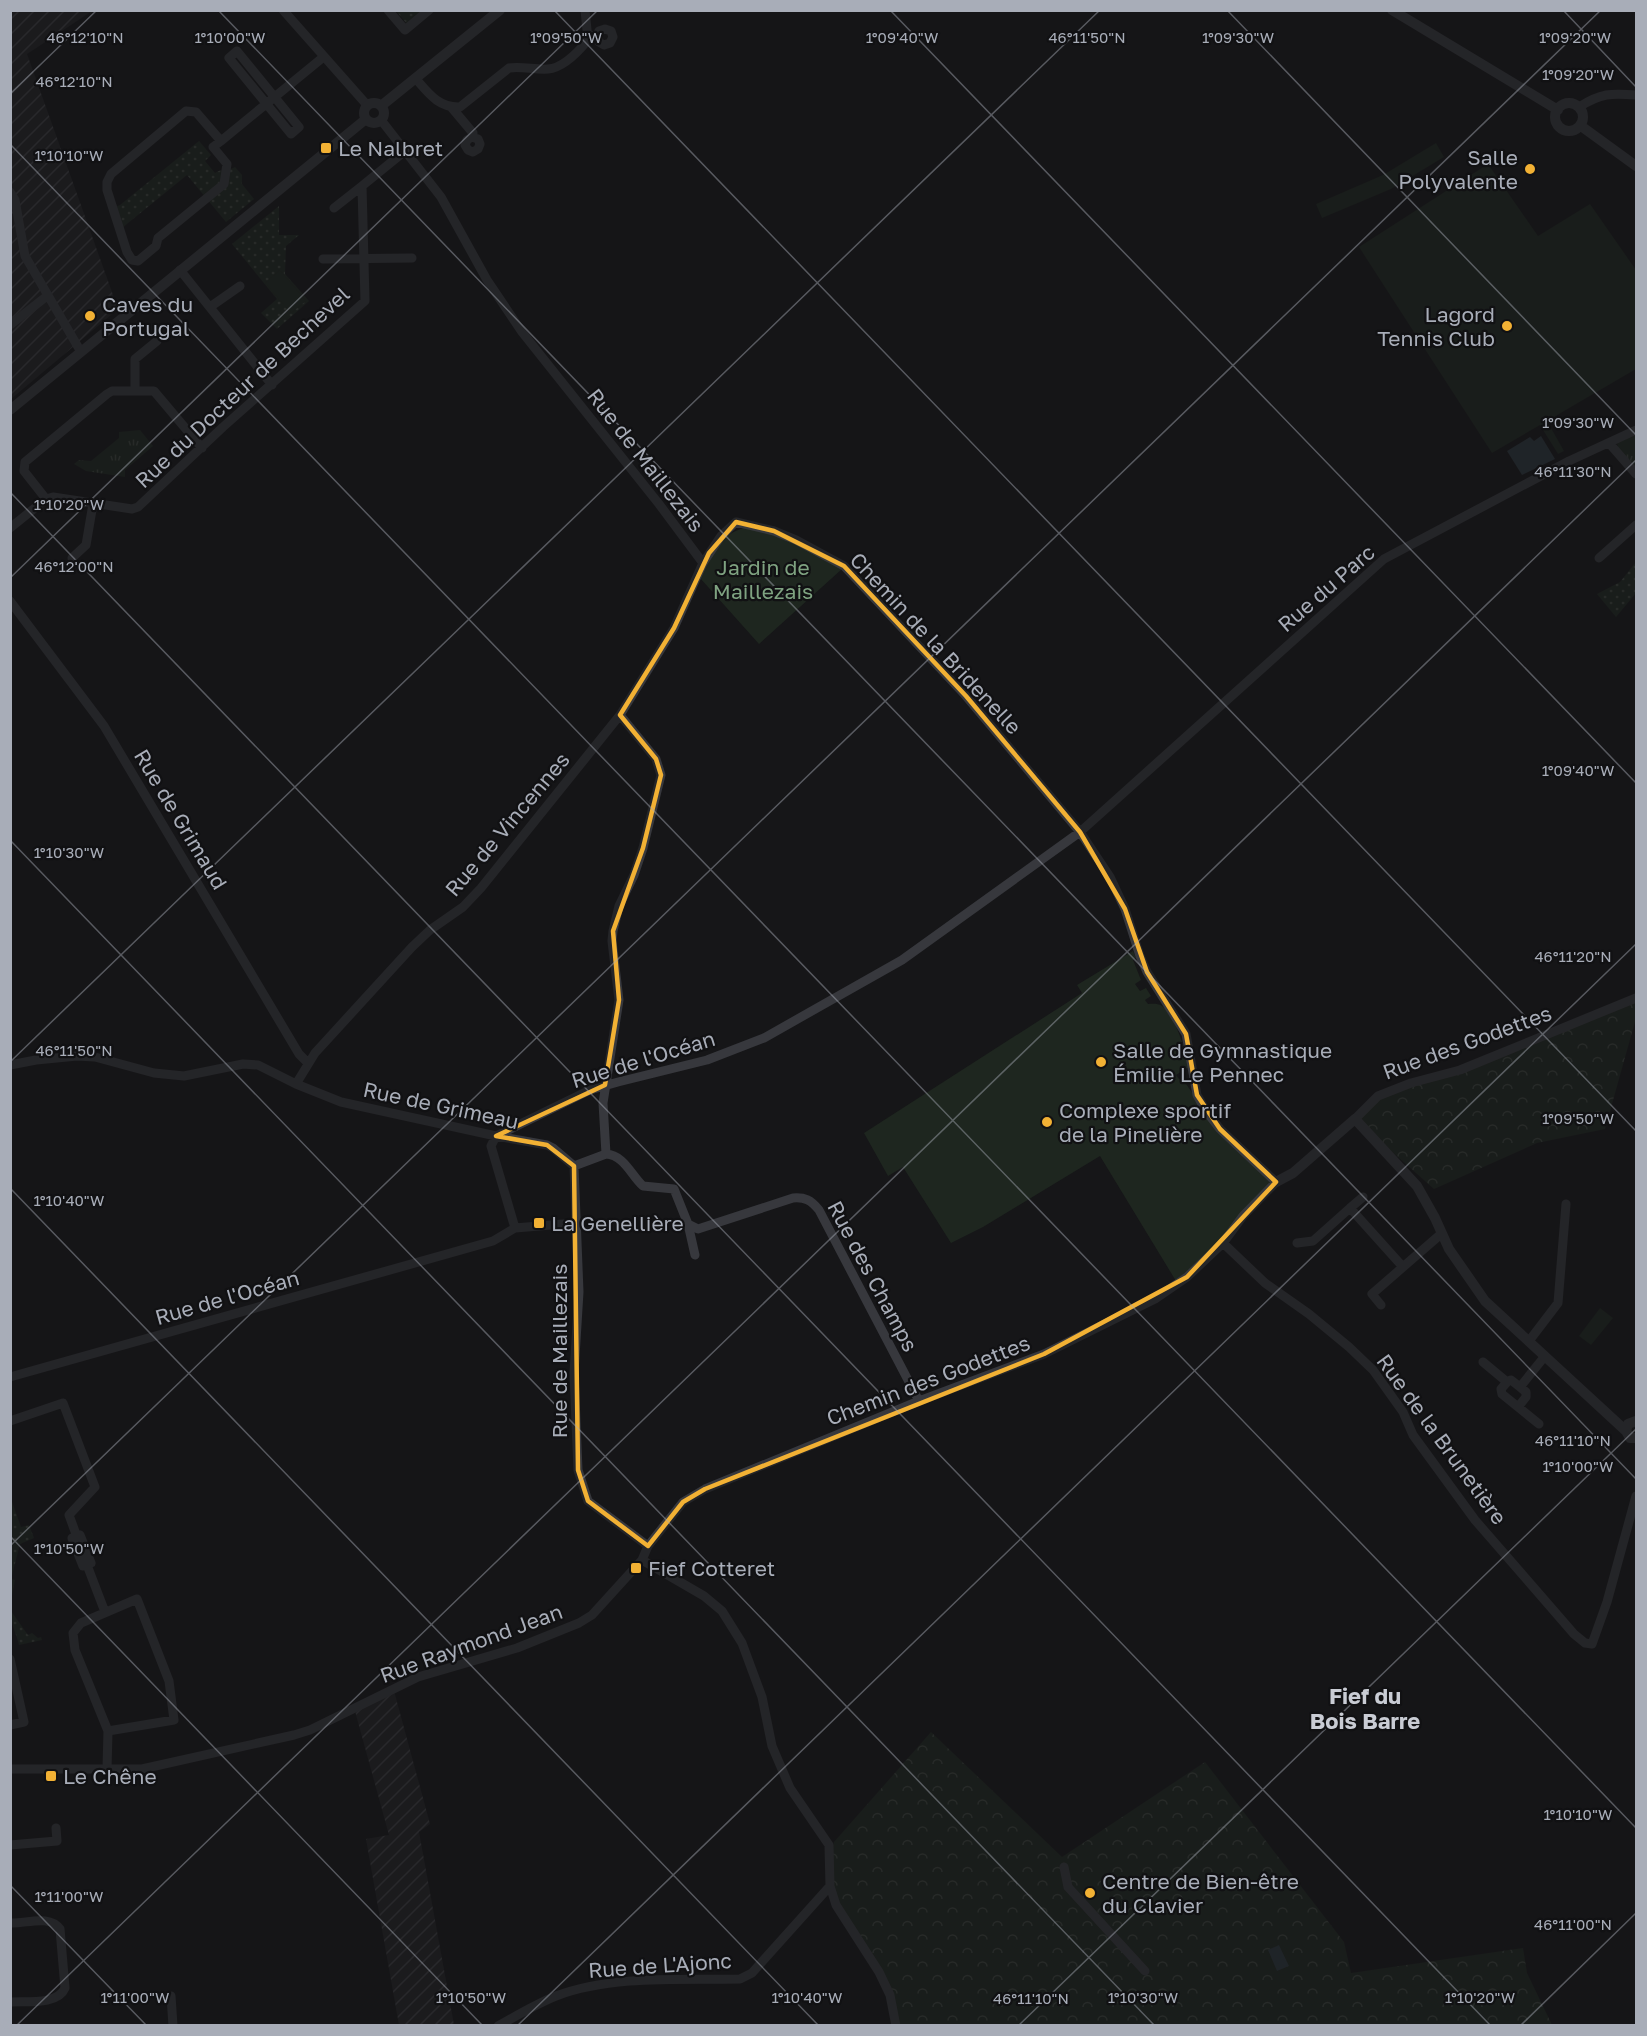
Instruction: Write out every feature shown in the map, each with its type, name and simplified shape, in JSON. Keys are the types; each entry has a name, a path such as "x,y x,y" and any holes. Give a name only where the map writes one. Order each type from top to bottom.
{"street":[{"path":"283,10 367,105"},
{"path":"388,10 405,30 429,10"},
{"path":"381,106 500,10"},
{"path":"457,110 509,68 518,66 548,69 562,63 593,36 585,10"},
{"path":"1392,10 1558,110"},
{"path":"237,51 274,97 299,127 291,134 229,58 237,51"},
{"path":"221,141 196,112 186,111 111,174 107,190 127,252 132,260 138,261 156,246 158,238 224,184 227,164 213,147 221,141 274,97 324,57"},
{"path":"416,79 433,99 457,110 472,133 472,137"},
{"path":"1579,107 1583,118 1581,126 1573,131 1562,129 1556,122 1558,110 1568,104 1579,107 1595,97 1611,93 1636,96"},
{"path":"366,119 375,123 384,115 381,106 376,103 367,105"},
{"path":"366,119 364,111 367,105"},
{"path":"10,410 366,119"},
{"name":"Rue de Maillezais","path":"381,120 441,197 487,280 522,332 703,563 674,628 620,715"},
{"path":"1581,126 1636,166"},
{"path":"334,208 405,151"},
{"name":"Rue du Docteur de Bechevel","path":"46,499 53,497 132,509 138,507 365,301 362,186"},
{"path":"10,192 15,200 25,256 81,352"},
{"name":"Rue du Docteur de Bechevel","path":"323,259 412,258"},
{"path":"180,270 272,384"},
{"path":"210,307 240,286"},
{"path":"10,325 47,296"},
{"path":"135,390 135,359 157,341"},
{"path":"10,528 46,499 24,471 25,462 112,391 154,391 202,448"},
{"name":"Rue du Parc","path":"1080,832 1384,559 1569,461 1636,430"},
{"path":"1609,443 1636,474"},
{"path":"72,558 86,545 93,504"},
{"name":"Chemin de la Bridenelle","path":"703,563 721,536 736,522 774,531 796,540 844,566 966,696 1090,846 1125,909 1147,972 1185,1034 1197,1095 1220,1129 1276,1182"},
{"path":"1599,558 1636,525"},
{"name":"Rue de Grimaud","path":"10,601 104,726 298,1054 308,1063"},
{"path":"606,1154 603,1103 619,1000 612,941 613,931 619,906 634,875 643,848 661,775 656,759 620,715"},
{"name":"Rue de Vincennes","path":"296,1084 308,1063 412,947 430,930 463,907 481,888 620,715"},
{"name":"Rue de l'Océan","path":"496,1137 569,1100 605,1085 707,1060 764,1038 902,960 1080,832"},
{"name":"Rue des Godettes","path":"1223,1244 1243,1216 1276,1182 1293,1173 1378,1096 1411,1083 1460,1071 1636,998"},
{"name":"Rue de Grimeau","path":"10,1065 77,1056 95,1057 154,1073 184,1076 243,1064 258,1065 296,1084 341,1102 496,1137 547,1145 574,1166"},
{"path":"1355,1119 1417,1186 1449,1249 1485,1301 1616,1422 1633,1430"},
{"path":"496,1137 491,1146 515,1228 576,1223"},
{"path":"574,1166 606,1154 615,1155 643,1186 674,1189 688,1224 695,1255"},
{"name":"Rue de Maillezais","path":"574,1166 579,1292 574,1373 578,1470 588,1500 648,1546"},
{"name":"Rue des Champs","path":"688,1224 698,1229 793,1198 803,1197 812,1202 819,1210 919,1401"},
{"path":"1297,1243 1314,1241 1363,1197"},
{"path":"1529,1341 1558,1303 1566,1204"},
{"path":"1350,1208 1403,1267"},
{"name":"Rue de l'Océan","path":"10,1377 493,1240 515,1228"},
{"path":"1381,1305 1372,1294 1441,1234"},
{"name":"Chemin des Godettes","path":"648,1546 683,1502 705,1489 919,1401 1044,1354 1155,1299 1187,1277 1223,1244"},
{"name":"Rue de la Brunetière","path":"1223,1244 1265,1283 1309,1314 1373,1370 1403,1412 1413,1435 1475,1521 1579,1640 1585,1643 1592,1644 1608,1602 1636,1496"},
{"path":"1520,1387 1545,1356"},
{"path":"1483,1362 1507,1382"},
{"path":"1518,1407 1526,1397 1526,1392 1511,1380 1501,1389 1502,1394 1518,1407 1539,1424"},
{"path":"10,1421 63,1403 94,1487 69,1515 77,1537 72,1538 83,1566 87,1565 105,1612"},
{"path":"51,1407 67,1415"},
{"path":"648,1546 642,1560 704,1596 722,1611 742,1642 762,1697 772,1746 790,1788 829,1845 830,1886 836,1905 879,1972 890,1995 896,2025"},
{"name":"Rue Raymond Jean","path":"10,1769 142,1769 310,1730 418,1677 517,1648 561,1632 592,1615 642,1560"},
{"path":"107,1769 108,1731 75,1650 74,1633 81,1623 136,1599 169,1681 174,1720 108,1731"},
{"path":"10,1659 24,1722 10,1725"},
{"path":"10,1845 57,1841 56,1828"},
{"path":"1064,1867 1068,1887 1145,1971"},
{"name":"Rue de L'Ajonc","path":"498,2025 555,1996 599,1985 641,1981 740,1979 752,1973 830,1886"},
{"path":"10,1923 47,1921 57,1924 60,1929 65,1988 56,1998 10,2002"},
{"path":"171,1996 172,2025"}],"highlighted area":[{"path":"736,522 774,531 844,566 966,696 1080,832 1125,909 1147,972 1186,1034 1197,1095 1220,1129 1276,1182 1187,1277 1044,1354 705,1489 683,1502 648,1546 588,1501 578,1470 574,1166 547,1145 496,1136 605,1085 619,1000 613,931 643,848 661,775 656,759 620,715 674,628 709,553"}],"shaded area":[{"path":"11,11 92,11 27,54 118,309 11,399"},
{"path":"1541,436 1555,459 1522,475 1507,451 1530,437 1534,441"},
{"path":"394,1691 430,1824 419,1832 454,2025 399,2025 366,1839 389,1835 355,1711"},
{"path":"1279,1945 1289,1966 1277,1971 1268,1950"}],"green space":[{"path":"396,11 423,11 407,24"},
{"path":"199,141 211,155 205,161 215,173 235,167 242,175 242,184 254,199 226,222 187,175 122,228 115,207"},
{"path":"1436,143 1444,157 1391,189 1322,218 1316,204 1383,175"},
{"name":"Lagord Tennis Club","path":"1488,164 1538,236 1590,204 1636,270 1636,369 1547,421 1564,451 1558,454 1540,425 1492,453 1359,247"},
{"path":"279,206 279,235 299,235 286,246 285,274 309,301 277,329 261,313 277,299 232,244"},
{"path":"280,270 306,301 291,313 265,283"},
{"path":"140,430 153,446 125,470 125,477 86,471 74,464 79,460 91,461 119,438 119,432"},
{"path":"1636,433 1636,471 1619,451 1617,443"},
{"name":"Jardin de Maillezais","path":"746,527 784,539 842,569 759,644 700,578 722,541"},
{"path":"1636,562 1636,593 1616,617 1597,594 1620,582"},
{"name":"Complexe sportif de la Pinelière","path":"1133,951 1136,958 1133,960 1141,980 1135,984 1140,991 1146,988 1151,996 1145,1000 1148,1004 1158,1004 1167,1011 1183,1043 1189,1067 1176,1075 1179,1079 1182,1078 1206,1113 1272,1182 1221,1242 1176,1281 1100,1156 983,1227 951,1243 903,1167 888,1176 864,1133 1082,993 1077,985"},
{"path":"1636,998 1636,1018 1605,1129 1537,1143 1434,1189 1355,1119 1378,1096 1460,1070"},
{"path":"1600,1308 1613,1318 1591,1345 1579,1336"},
{"path":"11,1499 21,1527 29,1525 34,1538 20,1544 11,1579"},
{"path":"11,1579 15,1580 11,1600"},
{"path":"11,1611 28,1635 32,1633 38,1638 41,1637 42,1640 19,1645 12,1624"},
{"path":"931,1732 1062,1857 1205,1762 1344,1942 1351,1973 1523,1948 1527,1973 1552,2025 896,2025 890,1995 836,1905 829,1861 834,1842"}],"place":[{"name":"Le Nalbret","path":"326,148"},
{"name":"Salle Polyvalente","path":"1530,169"},
{"name":"Caves du Portugal","path":"90,316"},
{"name":"Lagord Tennis Club","path":"1507,326"},
{"name":"Salle de Gymnastique Émilie Le Pennec","path":"1101,1062"},
{"name":"Complexe sportif de la Pinelière","path":"1047,1122"},
{"name":"La Genellière","path":"539,1223"},
{"name":"Fief Cotteret","path":"636,1568"},
{"name":"Le Chêne","path":"51,1776"},
{"name":"Centre de Bien-être du Clavier","path":"1090,1893"}],"district":[{"name":"Fief du Bois Barre","path":"1365,1708"}]}
